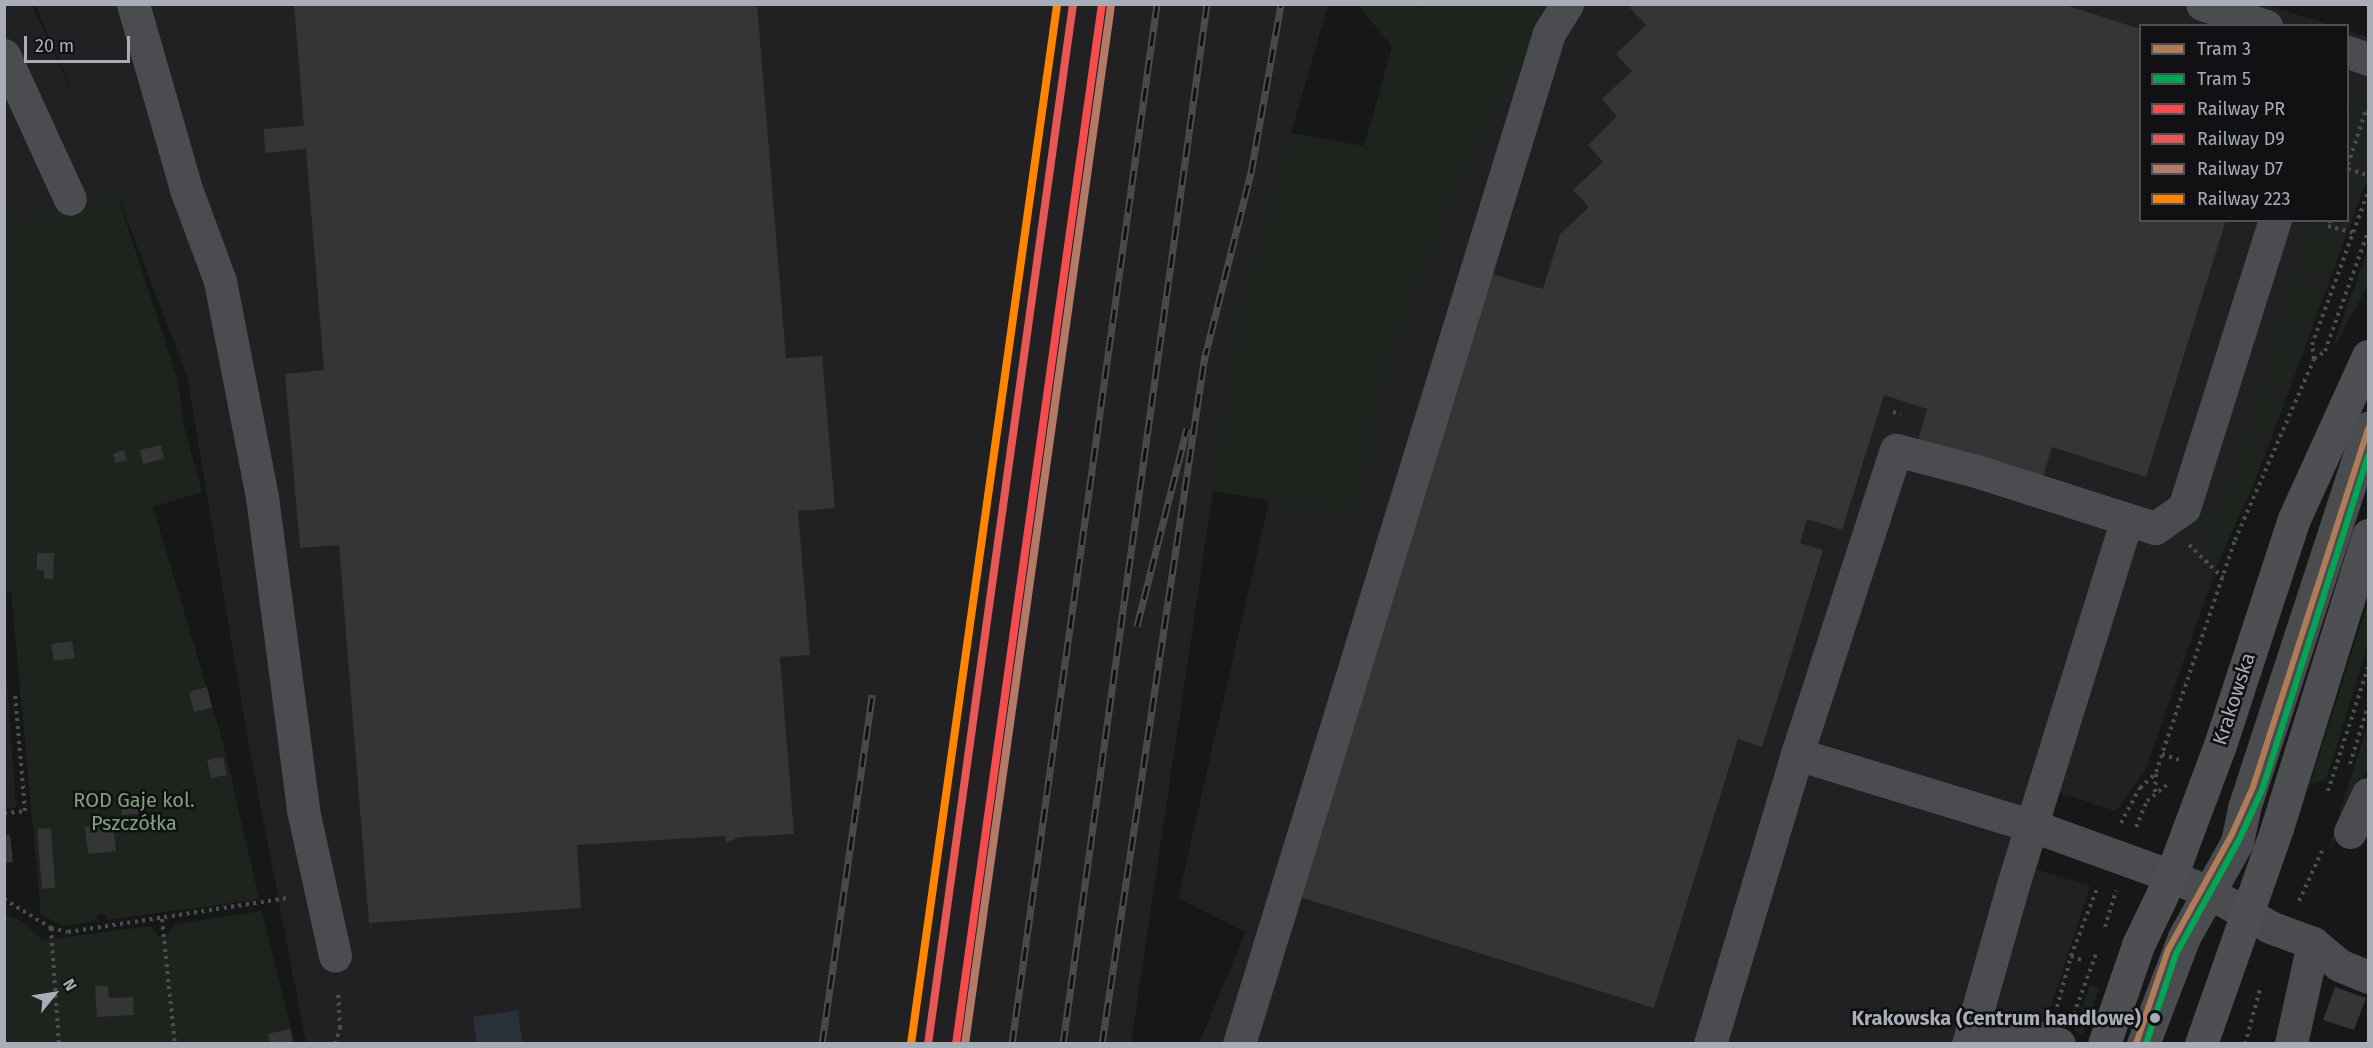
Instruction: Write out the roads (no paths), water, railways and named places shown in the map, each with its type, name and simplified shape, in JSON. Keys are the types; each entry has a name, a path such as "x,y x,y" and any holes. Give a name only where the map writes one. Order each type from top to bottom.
{"main road":[{"name":"Krakowska","path":"2104,1044 2138,945 2171,876 2220,745 2294,519 2368,356"},
{"path":"2201,1044 2248,916 2277,828 2368,535"}],"street":[{"path":"133,4 186,189 220,281 262,497 275,616 319,891 335,956"},
{"path":"1239,1044 1549,33 1568,4"},
{"path":"2202,4 2260,24"},
{"path":"2349,52 2368,59"},
{"path":"4,55 70,199"},
{"path":"1710,1044 1797,754 1896,450 1973,470 2126,521 2155,528 2184,508 2274,222"},
{"path":"2143,1044 2184,937 2211,893 2237,842 2244,808 2368,428"},
{"path":"2062,1026 2034,1037 1969,1044 2012,888 2126,521"},
{"path":"1797,754 2033,826 2171,876 2211,893 2248,916 2313,943 2338,965 2368,977"},
{"path":"2337,840 2368,794"},
{"path":"2237,842 2277,828"},
{"path":"2290,1044 2313,943"}],"railway":[{"path":"1012,1044 1157,4"},
{"path":"1063,1044 1207,4"},
{"path":"1204,361 1251,173 1281,4"},
{"path":"1102,1044 1205,355"},
{"path":"1137,626 1187,428"},
{"path":"822,1044 872,695"}],"tram line":[{"name":"3","path":"2136,1044 2168,950 2232,834 2253,787 2368,428"},
{"name":"5","path":"2146,1044 2176,954 2240,838 2262,790 2368,456"}],"rail line":[{"name":"D9","path":"928,1044 1073,4"},
{"name":"PR","path":"956,1044 1102,4"},
{"name":"223","path":"911,1044 1057,5"},
{"name":"D7","path":"965,1044 1111,5"}],"place":[{"name":"Krakowska (Centrum handlowe)","path":"2155,1018"}],"park label":[{"name":"ROD Gaje kol. Pszczółka","path":"134,812"}]}
